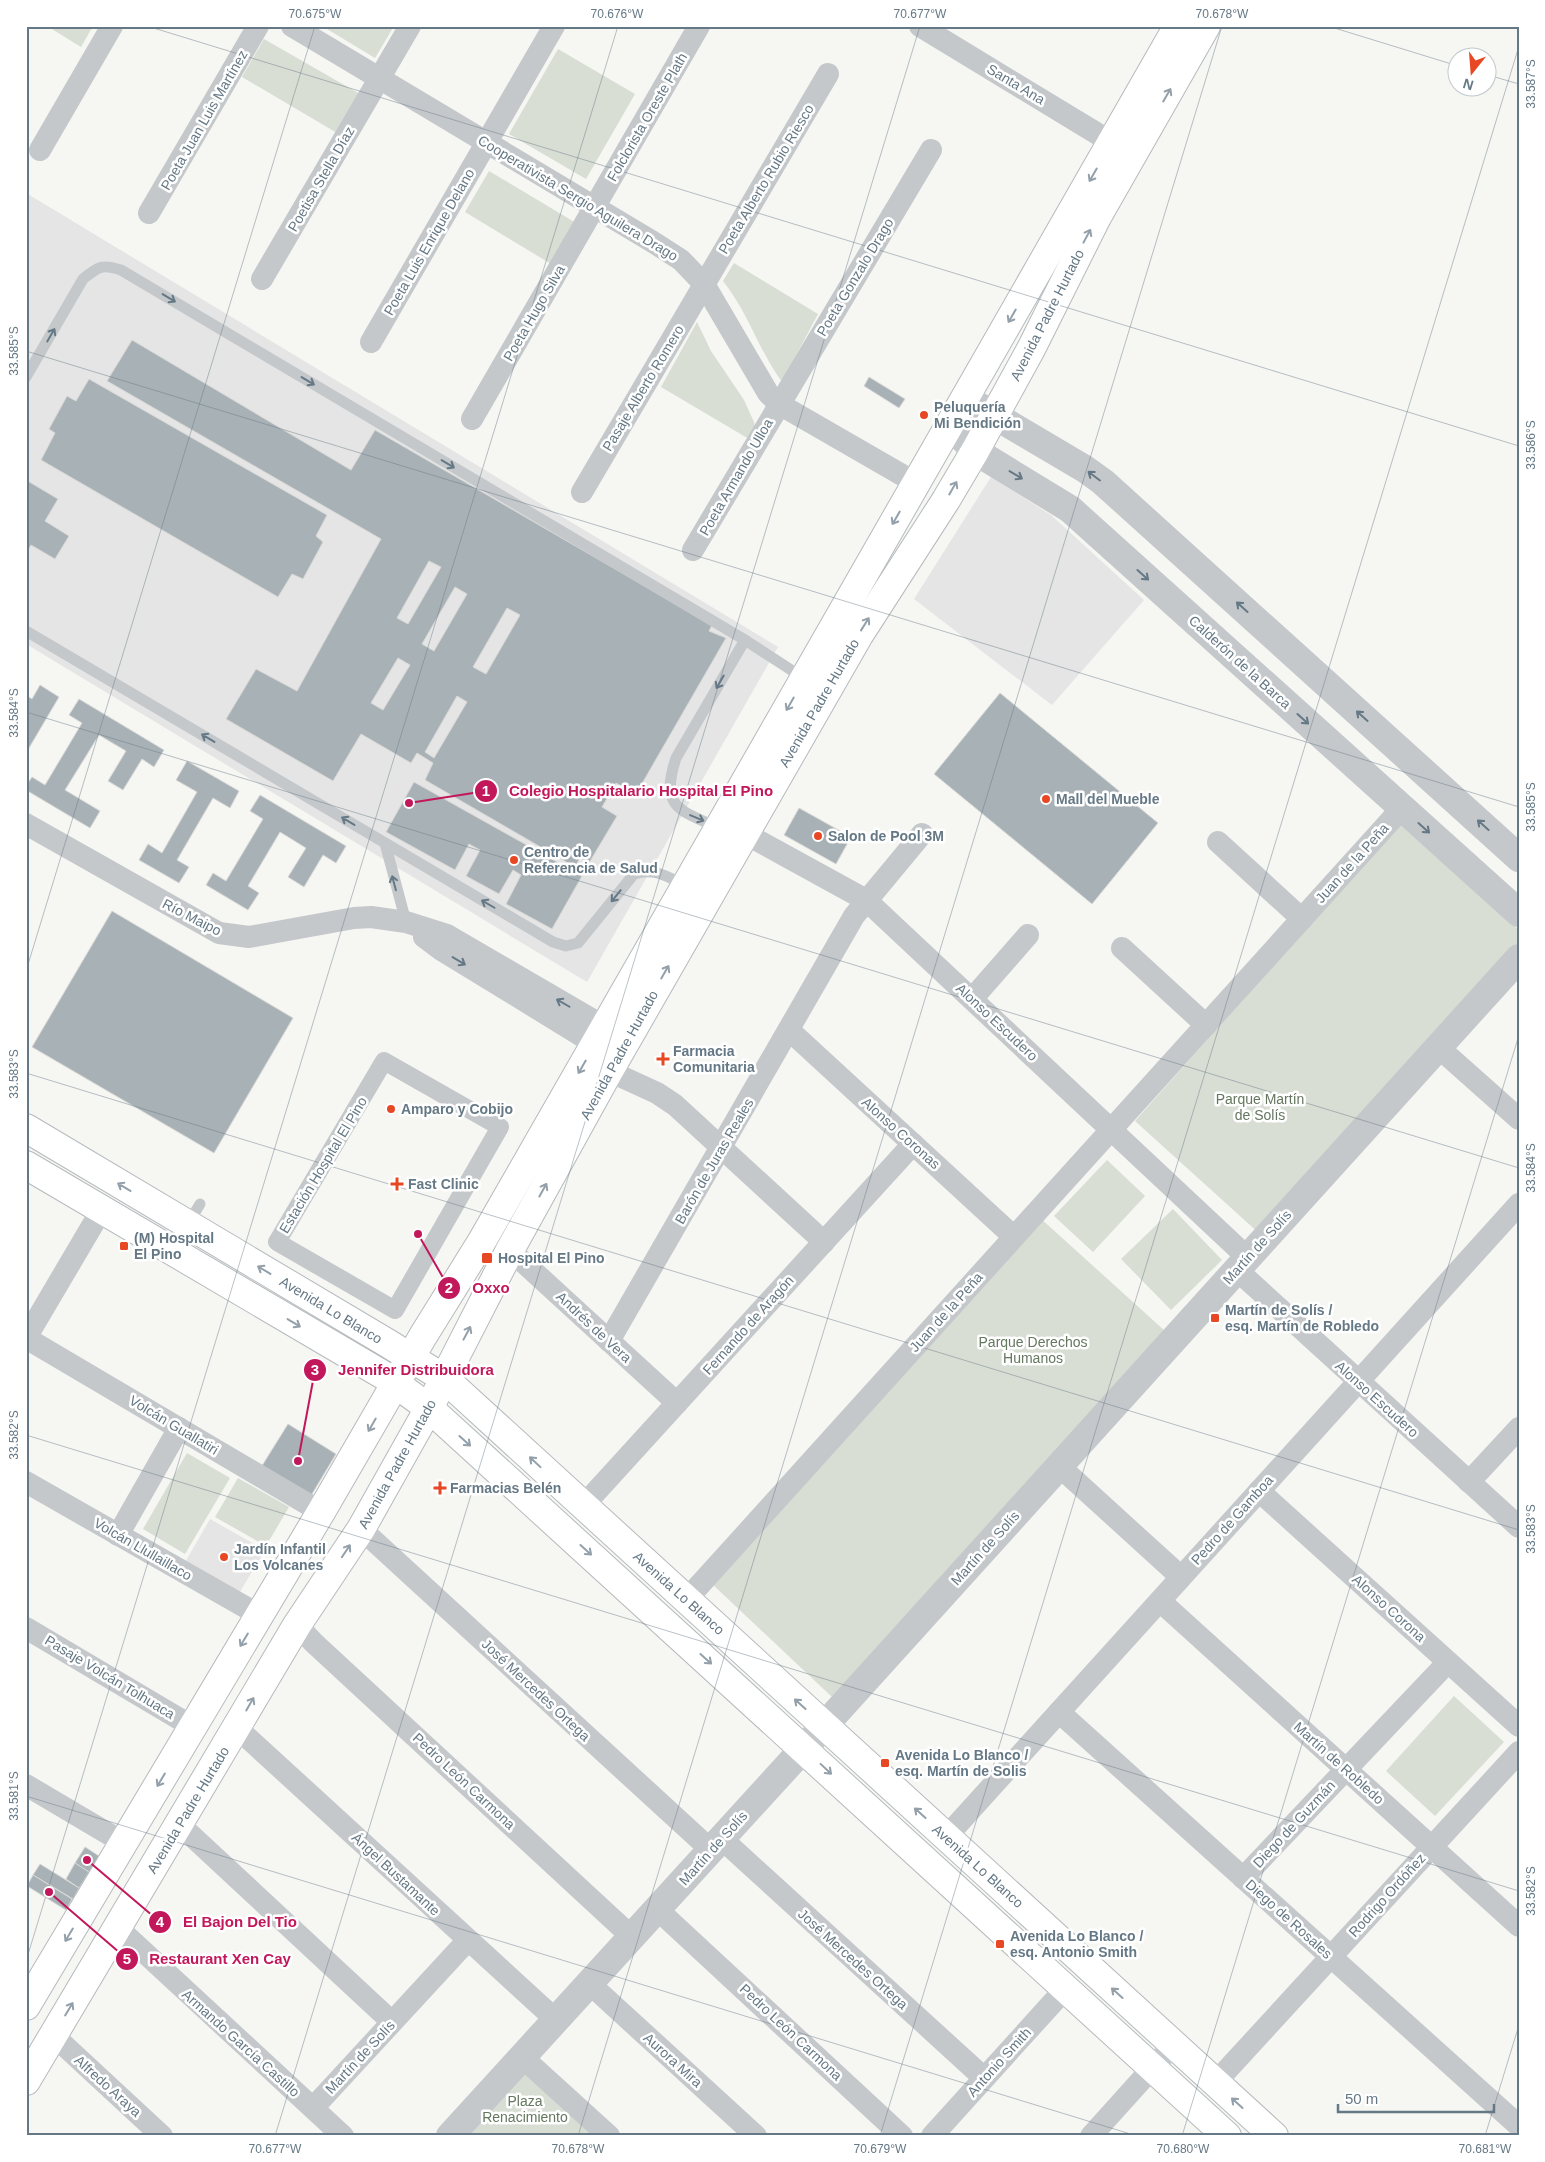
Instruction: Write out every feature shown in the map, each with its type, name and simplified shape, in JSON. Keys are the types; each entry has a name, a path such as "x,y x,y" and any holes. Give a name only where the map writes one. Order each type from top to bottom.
{"main road":[{"name":"Avenida Padre Hurtado","path":"26,2081 297,1624 361,1530 445,1379 510,1250 609,1071 732,830 815,686 916,483 1178,26"},
{"name":"Avenida Padre Hurtado","path":"815,686 878,603 946,500 1031,349 1098,216 1206,26"},
{"name":"Avenida Padre Hurtado","path":"26,2006 321,1512 411,1357 482,1241 686,886 732,830"},
{"name":"Avenida Lo Blanco","path":"26,1128 194,1214 445,1379 1274,2136"},
{"path":"26,1165 396,1383 429,1408 804,1748 1227,2136"}],"street":[{"path":"40,150 112,26"},
{"name":"Poeta Juan Luis Martínez","path":"149,214 258,26"},
{"name":"Cooperativista Sergio Aguilera Drago","path":"292,26 681,260 704,284 768,393 779,404 916,483"},
{"name":"Poetisa Stella Díaz","path":"262,279 410,26"},
{"name":"Poeta Luis Enrique Delano","path":"370,342 554,26"},
{"name":"Folclorista Oreste Plath","path":"595,207 699,26"},
{"name":"Santa Ana","path":"920,26 1112,142"},
{"name":"Poeta Alberto Rubio Riesco","path":"704,284 828,74"},
{"name":"Poeta Gonzalo Drago","path":"779,404 931,150"},
{"name":"Poeta Hugo Silva","path":"472,418 595,207"},
{"name":"Pasaje Alberto Romero","path":"582,492 704,284"},
{"path":"965,398 1085,469 1118,496 1519,858"},
{"name":"Poeta Armando Ulloa","path":"694,550 779,404"},
{"name":"Calderón de la Barca","path":"950,425 975,451 1058,501 1093,530 1519,913"},
{"path":"1093,530 1107,526 1117,517 1120,503 1118,496"},
{"name":"Juan de la Peña","path":"686,1600 1402,808"},
{"name":"Río Maipo","path":"26,824 219,933 249,938 354,918 372,917 406,922 446,935 600,1036"},
{"name":"Alonso Escudero","path":"732,830 866,900 1112,1129 1358,1381 1519,1527"},
{"name":"Barón de Juras Reales","path":"609,1341 854,916 922,834"},
{"path":"1218,842 1302,919"},
{"path":"972,999 1028,935"},
{"path":"1122,948 1206,1025"},
{"name":"Martín de Solís","path":"450,2136 590,1984 1519,958"},
{"name":"Alonso Coronas","path":"788,1030 1014,1237"},
{"path":"1438,1047 1519,1119"},
{"name":"Estación Hospital El Pino","path":"384,1061 500,1127 395,1310 277,1242 384,1061"},
{"path":"609,1071 666,1099 824,1242"},
{"name":"Fernando de Aragón","path":"583,1506 913,1144"},
{"name":"Pedro de Gamboa","path":"946,1837 1519,1204"},
{"path":"26,1338 102,1209"},
{"name":"Andrés de Vera","path":"510,1250 677,1403"},
{"name":"Volcán Guallatiri","path":"26,1338 321,1512"},
{"path":"118,1535 179,1428"},
{"path":"1469,1482 1519,1428"},
{"path":"1059,1466 1181,1577"},
{"name":"Volcán Llullaillaco","path":"26,1482 259,1616"},
{"name":"Alonso Corona","path":"1259,1491 1519,1726"},
{"name":"José Mercedes Ortega","path":"361,1530 716,1845 984,2078"},
{"name":"Martín de Robledo","path":"1160,1601 1519,1926"},
{"name":"Pedro León Carmona","path":"297,1624 314,1643 632,1937"},
{"name":"Pasaje Volcán Tolhuaca","path":"26,1628 193,1727"},
{"name":"Diego de Guzmán","path":"1243,1878 1448,1662"},
{"name":"Diego de Rosales","path":"1059,1712 1519,2126"},
{"name":"Ángel Bustamante","path":"236,1728 556,2020"},
{"name":"Rodrigo Ordóñez","path":"1215,2083 1519,1752"},
{"path":"26,1784 124,1843"},
{"path":"179,1824 392,2022"},
{"name":"Pedro León Carmona","path":"658,1909 902,2136"},
{"name":"Armando García Castillo","path":"118,1928 343,2136"},
{"name":"Martín de Solís","path":"313,2108 468,1940"},
{"name":"Aurora Mira","path":"590,1984 756,2136"},
{"name":"Antonio Smith","path":"932,2136 1066,1988"},
{"name":"Alfredo Araya","path":"53,2035 162,2136"},
{"path":"1090,2136 1173,2044"},
{"path":"522,2057 609,2136"}],"lane":[{"path":"26,377 83,278 97,268 106,266 122,270 744,640 815,686"},
{"path":"26,631 553,942 566,946 578,943 634,874 644,871 655,871 686,886"},
{"path":"732,830 681,811 676,806 670,791 670,776 676,758 744,640"},
{"path":"385,843 406,922"}],"shaded area":[{"path":"26,193 778,647 587,982 26,644"},
{"path":"991,477 1051,515 1144,600 1052,705 914,599"},
{"name":"Jardín Infantil Los Volcanes","path":"210,1519 265,1550 238,1595 184,1564"}],"green space":[{"path":"47,26 93,26 81,47"},
{"path":"322,26 394,26 375,58"},
{"path":"264,39 360,94 337,133 242,77"},
{"path":"558,49 635,94 586,179 509,134"},
{"path":"489,171 576,223 551,264 465,212"},
{"path":"734,263 818,314 782,382 766,357 740,306 723,281"},
{"path":"697,322 711,351 744,400 754,422 755,428 749,439 661,387"},
{"name":"Parque Martín de Solís","path":"1399,824 1519,930 1519,942 1261,1235 1135,1121"},
{"path":"1107,1160 1145,1196 1093,1252 1054,1216"},
{"path":"1173,1209 1222,1260 1171,1310 1121,1259"},
{"name":"Parque Derechos Humanos","path":"1039,1217 1165,1331 832,1697 710,1582"},
{"path":"187,1453 230,1478 185,1554 143,1529"},
{"path":"238,1478 289,1507 266,1546 215,1517"},
{"path":"1454,1696 1504,1742 1435,1816 1386,1771"},
{"name":"Plaza Renacimiento","path":"523,2071 594,2136 463,2136"}],"building":[{"path":"132,340 351,470 375,430 712,625 709,631 726,638 636,794 616,783 602,807 617,816 589,863 580,858 575,867 425,780 433,763 417,753 411,763 361,734 333,781 226,719 256,669 297,691 381,539 107,381","holes":["429,561 441,567 408,624 397,618","455,587 467,594 434,651 422,644","507,608 520,615 486,674 473,667","398,658 410,665 383,710 371,703","457,696 467,702 434,758 425,752"]},
{"path":"869,377 905,399 899,408 864,386"},
{"path":"89,379 327,515 316,536 323,542 303,579 292,574 278,597 41,460 55,433 49,429 67,396 76,401"},
{"path":"26,480 58,499 45,521 69,536 55,559 31,545 26,554"},
{"path":"40,685 59,697 26,753 26,695 32,699"},
{"name":"Mall del Mueble","path":"1000,693 1158,823 1092,904 934,774"},
{"path":"79,699 164,750 154,767 142,759 123,790 108,781 126,751 99,735 65,790 100,811 90,828 26,790 26,786 32,777 45,785 82,723 69,715"},
{"path":"187,761 239,791 230,808 213,798 177,860 189,867 179,883 139,860 148,844 162,853 197,792 176,780"},
{"name":"Centro de Referencia de Salud","path":"414,782 582,876 552,929 506,904 521,875 513,870 499,894 466,876 480,850 469,844 455,870 386,832"},
{"path":"260,795 346,846 336,863 323,855 304,887 288,877 306,848 280,832 248,886 259,893 248,910 206,885 213,873 226,881 263,819 250,811"},
{"name":"Salon de Pool 3M","path":"799,808 851,837 836,864 784,835"},
{"path":"112,911 293,1018 214,1153 32,1047"},
{"path":"288,1424 336,1454 309,1499 260,1469"},
{"path":"85,1847 99,1856 89,1872 75,1863"},
{"path":"75,1863 89,1872 79,1888 66,1879"},
{"path":"40,1864 79,1888 73,1899 33,1875"},
{"path":"33,1875 72,1899 66,1910 27,1886"}],"place":[{"name":"Peluquería Mi Bendición","path":"924,415"},
{"name":"Mall del Mueble","path":"1046,799"},
{"name":"Colegio Hospitalario Hospital El Pino","path":"409,803"},
{"name":"Salon de Pool 3M","path":"818,836"},
{"name":"Centro de Referencia de Salud","path":"514,860"},
{"name":"Farmacia Comunitaria","path":"663,1059"},
{"name":"Amparo y Cobijo","path":"391,1109"},
{"name":"Fast Clinic","path":"397,1184"},
{"name":"Oxxo","path":"418,1234"},
{"name":"(M) Hospital El Pino","path":"124,1246"},
{"name":"Hospital El Pino","path":"487,1258"},
{"name":"Martín de Solís / esq. Martín de Robledo","path":"1215,1318"},
{"name":"Jennifer Distribuidora","path":"298,1461"},
{"name":"Farmacias Belén","path":"440,1488"},
{"name":"Jardín Infantil Los Volcanes","path":"224,1557"},
{"name":"Avenida Lo Blanco / esq. Martín de Solis","path":"885,1763"},
{"name":"El Bajon Del Tio","path":"87,1860"},
{"name":"Restaurant Xen Cay","path":"49,1892"},
{"name":"Avenida Lo Blanco / esq. Antonio Smith","path":"1000,1944"}]}
